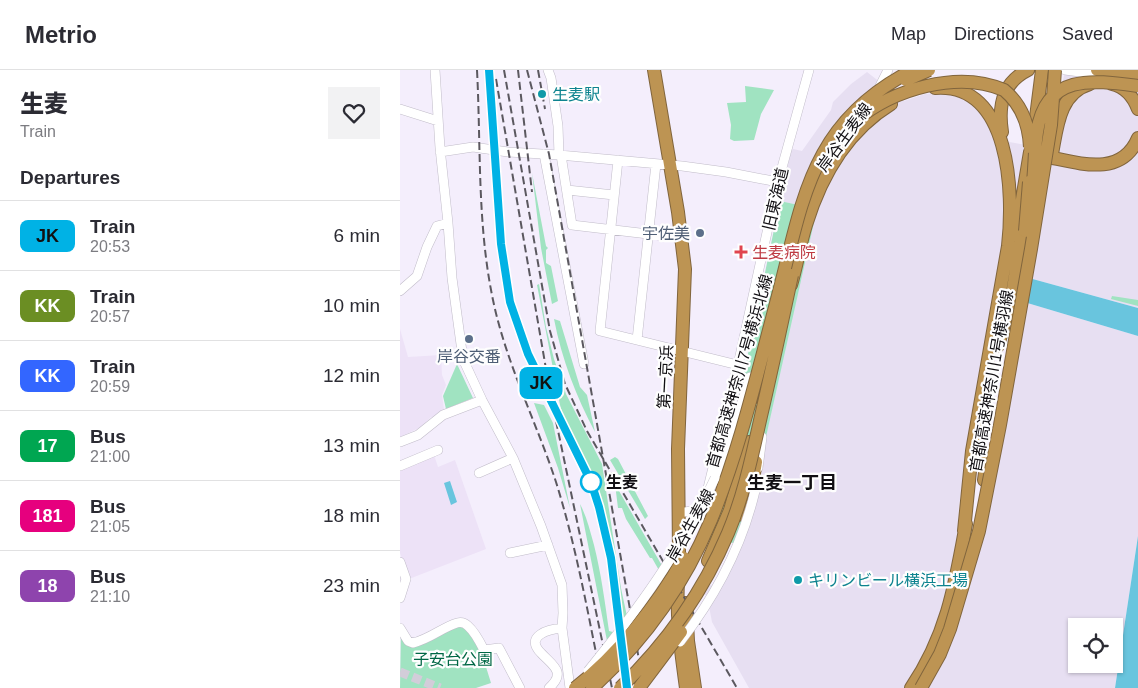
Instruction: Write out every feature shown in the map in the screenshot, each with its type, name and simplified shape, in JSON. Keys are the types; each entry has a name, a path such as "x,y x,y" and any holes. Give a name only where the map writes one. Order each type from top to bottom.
{"highway":[{"name":"第一京浜","path":"654,70 686,221 690,266 678,449 683,513 688,641 694,688"},
{"name":"第一京浜","path":"660,70 685,269 685,352"},
{"path":"864,102 904,70"},
{"name":"首都高速神奈川7号横浜北線","path":"593,688 625,656 649,628 689,567 704,535 725,482 739,438 802,201 814,168 827,146 848,118 864,102 912,70"},
{"path":"837,142 866,104 891,82 912,70"},
{"name":"首都高速神奈川7号横浜北線","path":"620,688 635,674 682,617 703,584 720,550 741,496 802,230 813,189 824,164 851,123 877,99 905,81 929,70"},
{"path":"964,531 972,451 1009,238 1010,202 1001,103 1011,83 1028,70"},
{"name":"首都高速神奈川1号横羽線","path":"911,688 930,658 946,618 955,584 1026,183 1042,70"},
{"name":"首都高速神奈川1号横羽線","path":"921,688 934,667 945,642 979,531 989,486 1051,125 1055,70"},
{"path":"1097,70 1138,78"},
{"path":"802,201 816,169 828,151 847,128 864,114 887,98 915,84 949,75 969,74 986,79 1002,88 1018,104 1024,117 1030,150 1025,231"},
{"path":"961,592 983,485 1033,184 1037,130 1041,116 1048,102 1070,85 1099,81 1138,86"},
{"path":"1031,249 1042,210 1058,125 1061,113 1068,99 1077,90 1086,85 1108,83 1118,85 1126,91 1138,108"},
{"path":"787,298 806,224 828,172 842,149 857,131 874,115 890,105 913,94 936,88 952,89 970,96 982,106 992,120 1002,146 1008,172"},
{"path":"995,355 1012,295 1038,160 1044,99"},
{"path":"1038,160 1099,165 1110,164 1126,156 1134,147 1138,138"},
{"path":"635,674 665,636 684,606 708,561 724,524 738,483 776,332"},
{"path":"573,688 593,674 626,639 667,585 688,551 731,452 756,369"},
{"path":"640,688 701,602 730,549 743,515 753,479 766,392"},
{"name":"第一京浜","path":"683,513 677,610 680,652 686,688"}],"street":[{"path":"435,70 440,152 452,278 463,359 482,400 514,458 562,585 562,628 573,688"},
{"path":"548,70 572,225 682,238"},
{"name":"旧東海道","path":"683,513 703,509 738,365 778,182 809,70"},
{"name":"岸谷生麦線","path":"756,369 800,214 812,183 829,153 869,104 888,70"},
{"name":"岸谷生麦線","path":"640,688 672,653 701,613 724,574 741,537 755,491 776,332 804,225 819,186 839,151 880,100 895,70"},
{"path":"1065,70 1138,78"},
{"path":"400,109 438,121"},
{"path":"440,152 473,147 508,152 618,160 726,172 778,182"},
{"path":"544,154 584,364"},
{"path":"618,160 600,331 738,365"},
{"path":"637,340 656,164"},
{"path":"567,190 614,195"},
{"path":"400,291 417,276 437,226 448,223"},
{"path":"400,442 418,435 443,415 482,400"},
{"path":"400,466 438,450"},
{"path":"479,473 514,458"},
{"path":"510,553 548,545"},
{"path":"400,562 406,579 400,598"},
{"path":"400,628 408,640 413,643 430,638 456,623 462,622 467,624 484,650 498,648 520,688"},
{"path":"400,628 400,643"},
{"path":"549,688 557,678 557,669 540,653 537,648 537,640 546,630 562,628"}],"shaded area":[{"path":"1065,70 1138,70 1138,308 1029,278 1057,127"},
{"name":"キリンビール横浜工場","path":"867,72 904,101 925,94 948,92 977,106 997,140 1026,145 1013,229 979,387 959,505 957,545 981,548 1001,445 1024,302 1138,336 1138,536 1123,635 1123,618 1068,618 1068,673 1117,673 1115,688 749,688 712,622 707,596 703,594 715,580 726,576 730,572 742,544 816,209 780,201 791,151 793,149 802,151 831,110 833,102 851,84"},
{"path":"400,329 408,357 441,355 442,375 446,385 442,395 444,410 433,418 431,417 421,427 400,437"},
{"path":"434,455 438,467 455,460 486,549 409,579 400,553 400,469"}],"green space":[{"path":"745,86 774,90 761,114 754,140 734,141 730,139 731,125 727,103 746,102"},
{"path":"532,173 546,246 548,248 546,250 546,263 551,266 558,301 552,304 541,248"},
{"path":"780,201 817,209 742,544 709,540"},
{"path":"539,284 546,327 566,394 602,464 621,588 632,640 625,647 618,588 602,508 594,482 565,422 560,405 537,285"},
{"path":"1112,296 1138,300 1138,306 1111,299"},
{"path":"554,319 560,321 580,387 587,395 595,432 570,377"},
{"path":"457,364 473,398 446,409 443,396"},
{"path":"534,403 544,405 553,423 570,508 558,468"},
{"path":"615,457 618,459 648,516 645,519 610,460"},
{"path":"615,484 672,583 669,588 626,519 622,508 618,508"},
{"path":"580,504 585,514 596,556 609,631 613,632 615,657 611,661"},
{"name":"子安台公園","path":"462,623 484,650 482,654 491,683 476,688 400,688 401,629 408,640"}],"water":[{"path":"1029,278 1138,308 1138,336 1024,302"},
{"path":"450,481 457,502 451,505 444,483"},
{"path":"1138,536 1138,688 1115,688 1117,673 1123,673 1123,635"}],"tunnel":[{"path":"400,672 440,688"}],"railway":[{"path":"477,70 480,185 484,243 493,300 506,346 556,482 582,584 603,688"},
{"path":"489,70 501,244 510,302 528,354 591,482 599,507 611,558 627,688"},
{"path":"504,70 550,331 565,384 587,431 737,688"},
{"path":"518,70 532,192"},
{"path":"527,70 549,154 644,688"},
{"path":"538,70 545,109"},
{"path":"496,79 550,392"},
{"path":"556,421 612,688"}],"train":[{"name":"JK","path":"489,70 501,244 510,302 528,354 591,482 599,507 611,558 627,688"}],"place":[{"name":"生麦駅","path":"542,94"},
{"name":"宇佐美","path":"700,233"},
{"name":"生麦病院","path":"741,252"},
{"name":"岸谷交番","path":"469,339"},
{"name":"生麦","path":"591,482"},
{"name":"キリンビール横浜工場","path":"798,580"}],"district":[{"name":"生麦一丁目","path":"792,483"}]}
